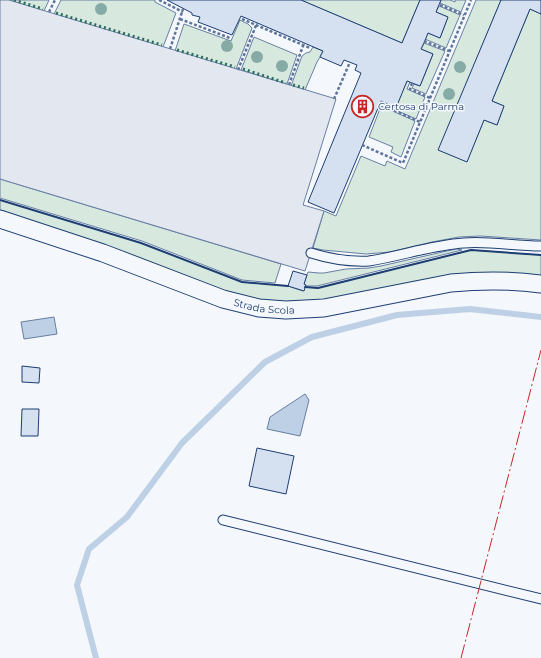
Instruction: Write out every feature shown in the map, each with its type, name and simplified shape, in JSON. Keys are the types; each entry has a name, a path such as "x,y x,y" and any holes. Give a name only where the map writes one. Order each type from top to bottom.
{"street":[{"name":"Strada Scola","path":"0,219 122,260 223,299 259,308 300,310 324,308 467,281 495,280 541,284"}],"lane":[{"path":"311,253 338,259 364,261 463,243 541,246"},
{"path":"223,520 541,599"}],"path":[{"path":"49,12 55,0"},
{"path":"159,0 183,10 170,49"},
{"path":"362,145 403,163 471,0"},
{"path":"440,5 464,15"},
{"path":"180,19 230,38"},
{"path":"242,19 304,44 310,48"},
{"path":"238,70 256,24"},
{"path":"424,41 449,51"},
{"path":"289,85 304,44"},
{"path":"334,99 350,62"},
{"path":"412,83 410,89 430,98"},
{"path":"388,105 387,107 420,122"}],"shaded area":[{"path":"0,0 9,0 336,99 303,205 324,211 305,271 0,179"},
{"path":"9,0 49,0 44,11"},
{"path":"61,0 155,0 155,2 176,13 163,47 54,14"},
{"path":"301,0 420,0 402,43"},
{"path":"441,0 450,0 455,2 455,0 466,0 461,12 440,3"},
{"path":"476,0 501,0 439,150 467,161 484,120 497,125 504,106 492,101 530,9 541,14 541,240 480,236 459,237 390,252 366,254 313,248 324,211 336,216 361,156 385,166 387,161 405,169"},
{"path":"439,6 460,15 446,48 425,39 428,33 440,38 448,17 436,12"},
{"path":"240,20 252,28 236,69 175,51 184,24 231,41"},
{"path":"254,37 297,55 287,84 241,70"},
{"path":"424,43 445,51 426,94 412,88 414,84 420,86 433,54 421,49"},
{"path":"313,47 323,51 305,90 291,86 302,56 310,52"},
{"path":"407,81 410,82 407,89 425,97 416,119 398,111 400,105 397,104"},
{"path":"381,106 415,121 401,157 391,152 393,147 369,137"},
{"path":"0,179 281,264 275,283 242,280 142,241 0,198"},
{"path":"0,200 141,243 242,282 288,286 303,291 305,287 318,288 471,250 541,255 541,276 503,273 470,273 424,280 338,299 284,304 237,297 0,212"},
{"path":"457,249 462,250 317,286 305,286 306,285 304,284 308,272 324,273 346,269 369,268"}],"water":[{"path":"54,317 57,334 24,339 21,322"},
{"path":"305,394 309,400 300,436 267,429 270,417"}],"building":[{"name":"Certosa di Parma","path":"167,0 301,0 402,43 420,0 441,0 436,12 448,17 440,38 428,33 421,49 433,54 420,86 407,81 396,108 381,101 334,213 308,202 361,73 355,70 357,65 344,60 341,66 320,57 323,51 241,16 232,35 198,22 200,17 192,15 192,13"},
{"path":"501,0 541,0 541,14 530,9 492,101 504,106 497,125 484,120 467,162 438,150"},
{"path":"293,271 307,275 304,284 306,285 304,291 288,286"},
{"path":"22,366 40,368 39,383 22,382"},
{"path":"22,409 39,409 38,436 21,436"},
{"path":"257,448 294,456 286,494 249,486"}],"waterway":[{"path":"96,658 77,585 89,549 127,517 182,443 265,362 312,337 397,315 470,309 541,317"}],"hedge":[{"path":"14,0 43,9"},
{"path":"56,13 162,45"},
{"path":"177,50 235,67"},
{"path":"243,69 286,83"},
{"path":"293,85 304,88"}],"wall":[{"path":"0,200 141,243 242,282 288,286"},
{"path":"305,287 318,288 471,250 541,255"}],"power":[{"path":"461,658 541,350"}],"place":[{"name":"Certosa di Parma","path":"363,106"}]}
